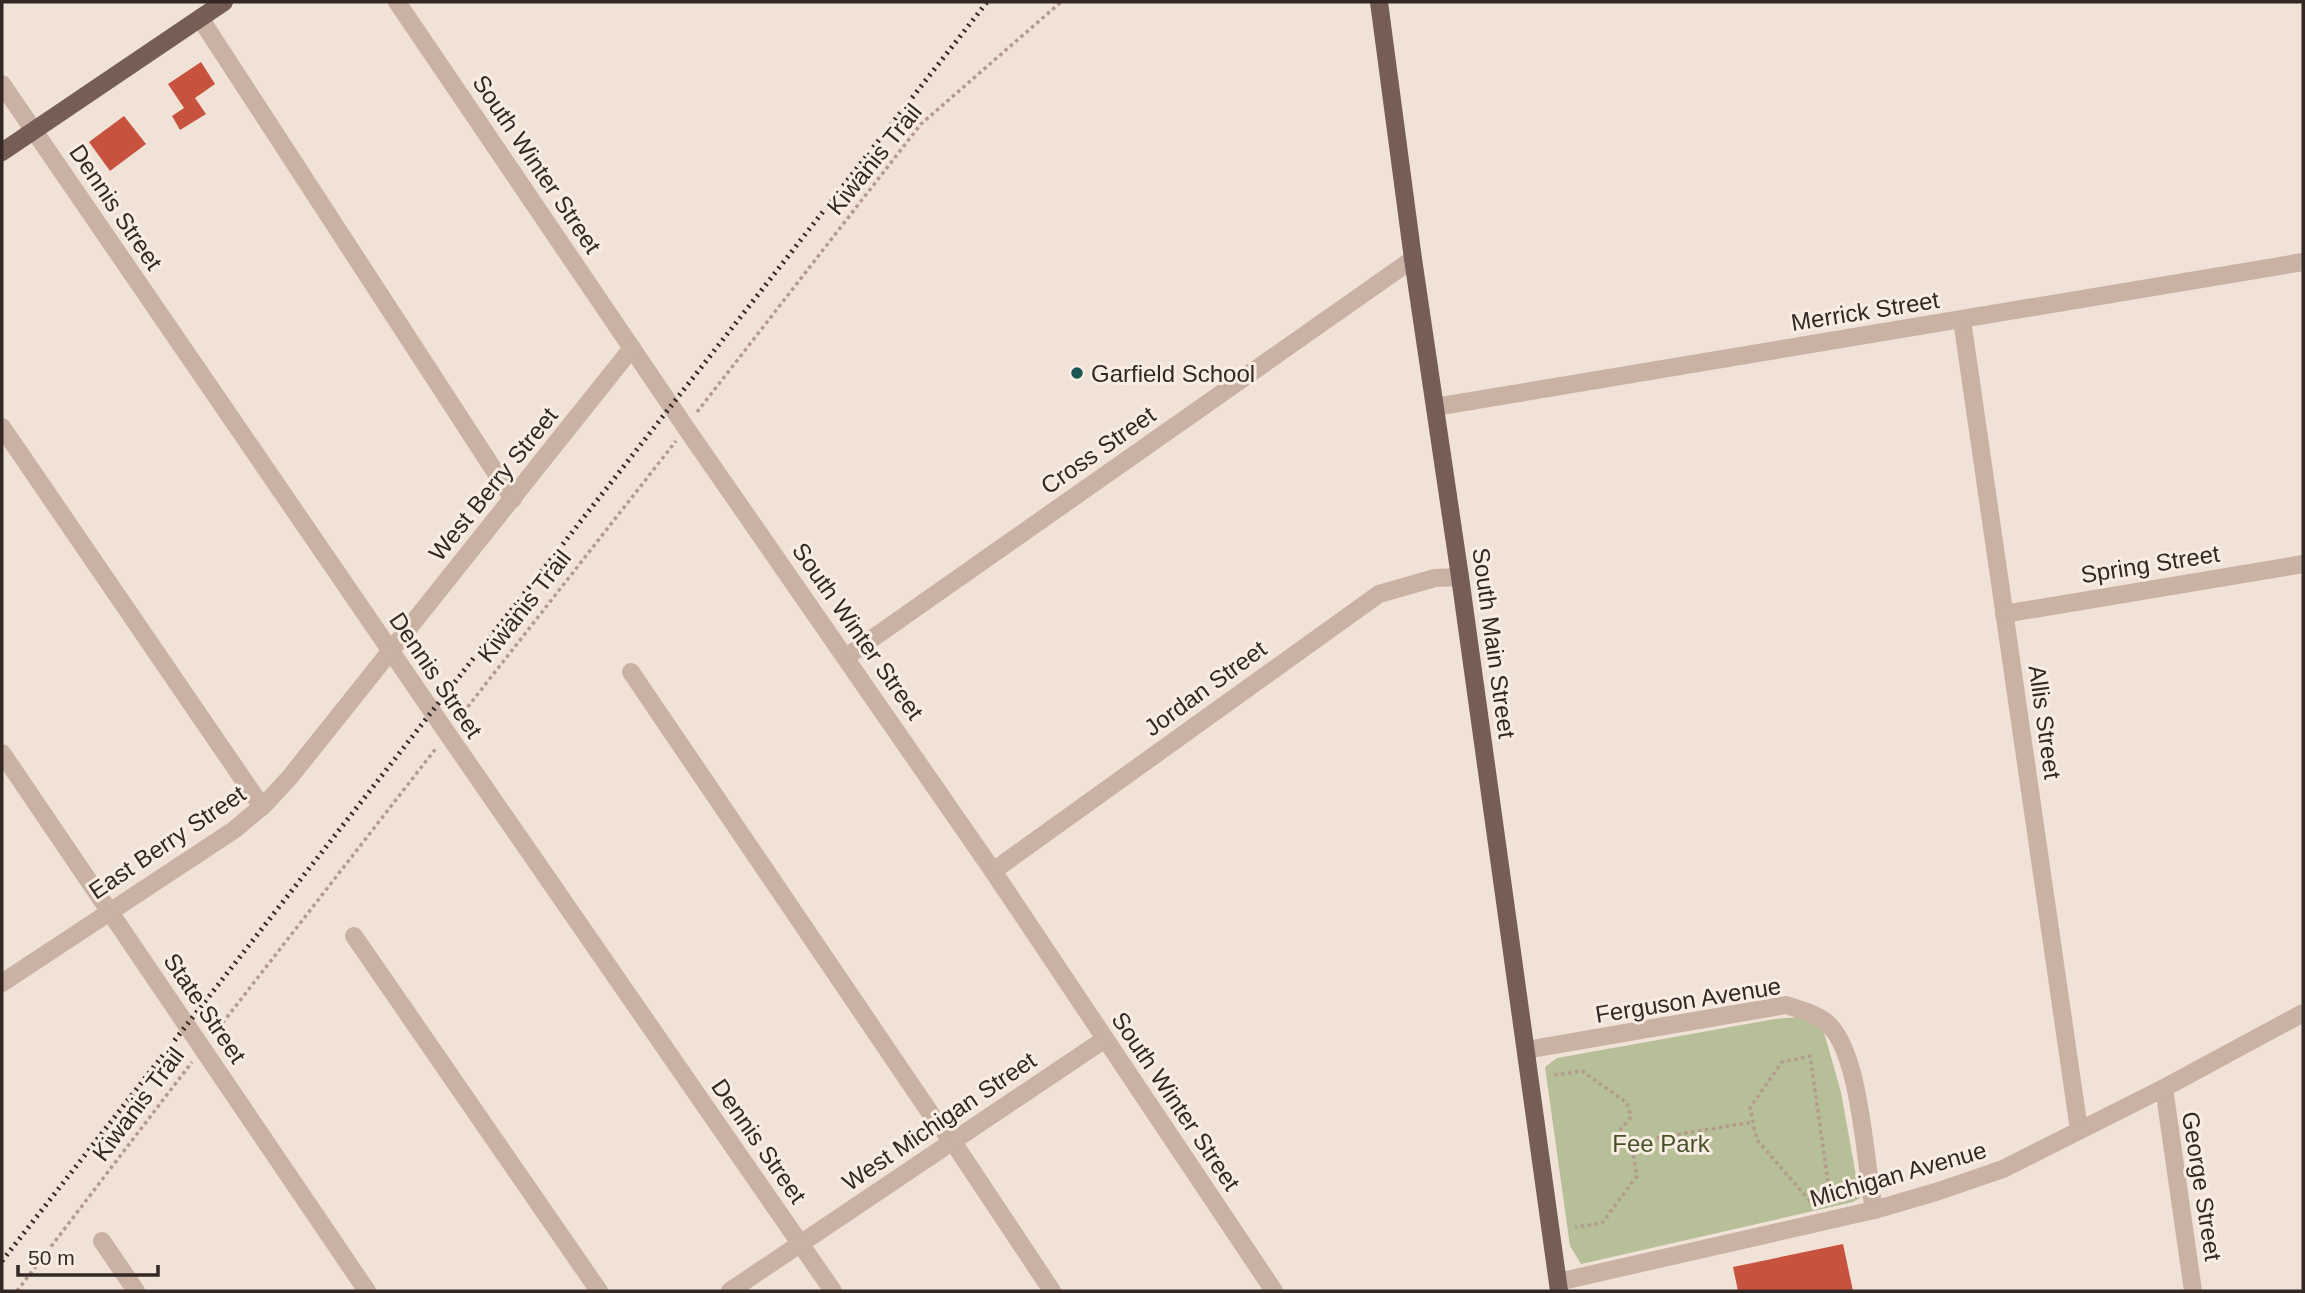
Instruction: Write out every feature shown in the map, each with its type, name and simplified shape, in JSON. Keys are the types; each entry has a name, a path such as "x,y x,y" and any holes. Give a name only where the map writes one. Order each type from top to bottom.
{"main road":[{"path":"2,152 224,2"},
{"name":"South Main Street","path":"1379,2 1558,1287"}],"street":[{"name":"South Winter Street","path":"397,2 685,428 993,871 1274,1291"},
{"path":"200,18 513,499"},
{"name":"Dennis Street","path":"2,84 833,1291"},
{"name":"Cross Street","path":"846,657 1413,258"},
{"name":"Merrick Street","path":"1435,407 2303,262"},
{"name":"Allis Street","path":"1962,320 2079,1130"},
{"name":"West Berry Street","path":"391,651 632,348"},
{"path":"2,427 262,807"},
{"name":"Spring Street","path":"2004,614 2303,564"},
{"name":"Jordan Street","path":"993,871 1379,594 1435,578 1460,577"},
{"name":"East Berry Street","path":"2,983 234,830 262,807 290,777 391,651"},
{"path":"631,672 1052,1291"},
{"name":"State Street","path":"2,753 367,1291"},
{"path":"354,936 599,1291"},
{"name":"Ferguson Avenue","path":"1526,1050 1786,1005 1803,1011 1826,1022 1840,1040 1853,1076 1874,1210"},
{"name":"Michigan Avenue","path":"1558,1287 1874,1210 2003,1169 2164,1088 2303,1013"},
{"name":"West Michigan Street","path":"730,1291 1105,1039"},
{"name":"George Street","path":"2164,1088 2193,1291"},
{"path":"102,1241 136,1291"}],"path":[{"name":"Kiwanis Trail","path":"17,1291 202,1048 921,124 1061,2"},
{"path":"1810,1201 1757,1140 1750,1108 1782,1062 1810,1056 1830,1196"},
{"path":"1554,1075 1582,1071 1627,1103 1631,1117 1617,1134 1633,1153 1637,1176 1602,1223 1574,1227"},
{"path":"1633,1153 1656,1138 1753,1122"}],"green space":[{"name":"Fee Park","path":"1799,1017 1823,1029 1841,1092 1860,1198 1853,1202 1581,1264 1570,1246 1545,1067 1557,1058"}],"building":[{"path":"201,62 215,84 195,98 206,114 180,130 172,116 184,108 168,84"},
{"path":"124,116 146,144 110,171 89,142"},
{"path":"1843,1244 1853,1291 1738,1291 1733,1267"}],"railway":[{"path":"2,1261 987,2"}],"place":[{"name":"Garfield School","path":"1077,373"}]}
